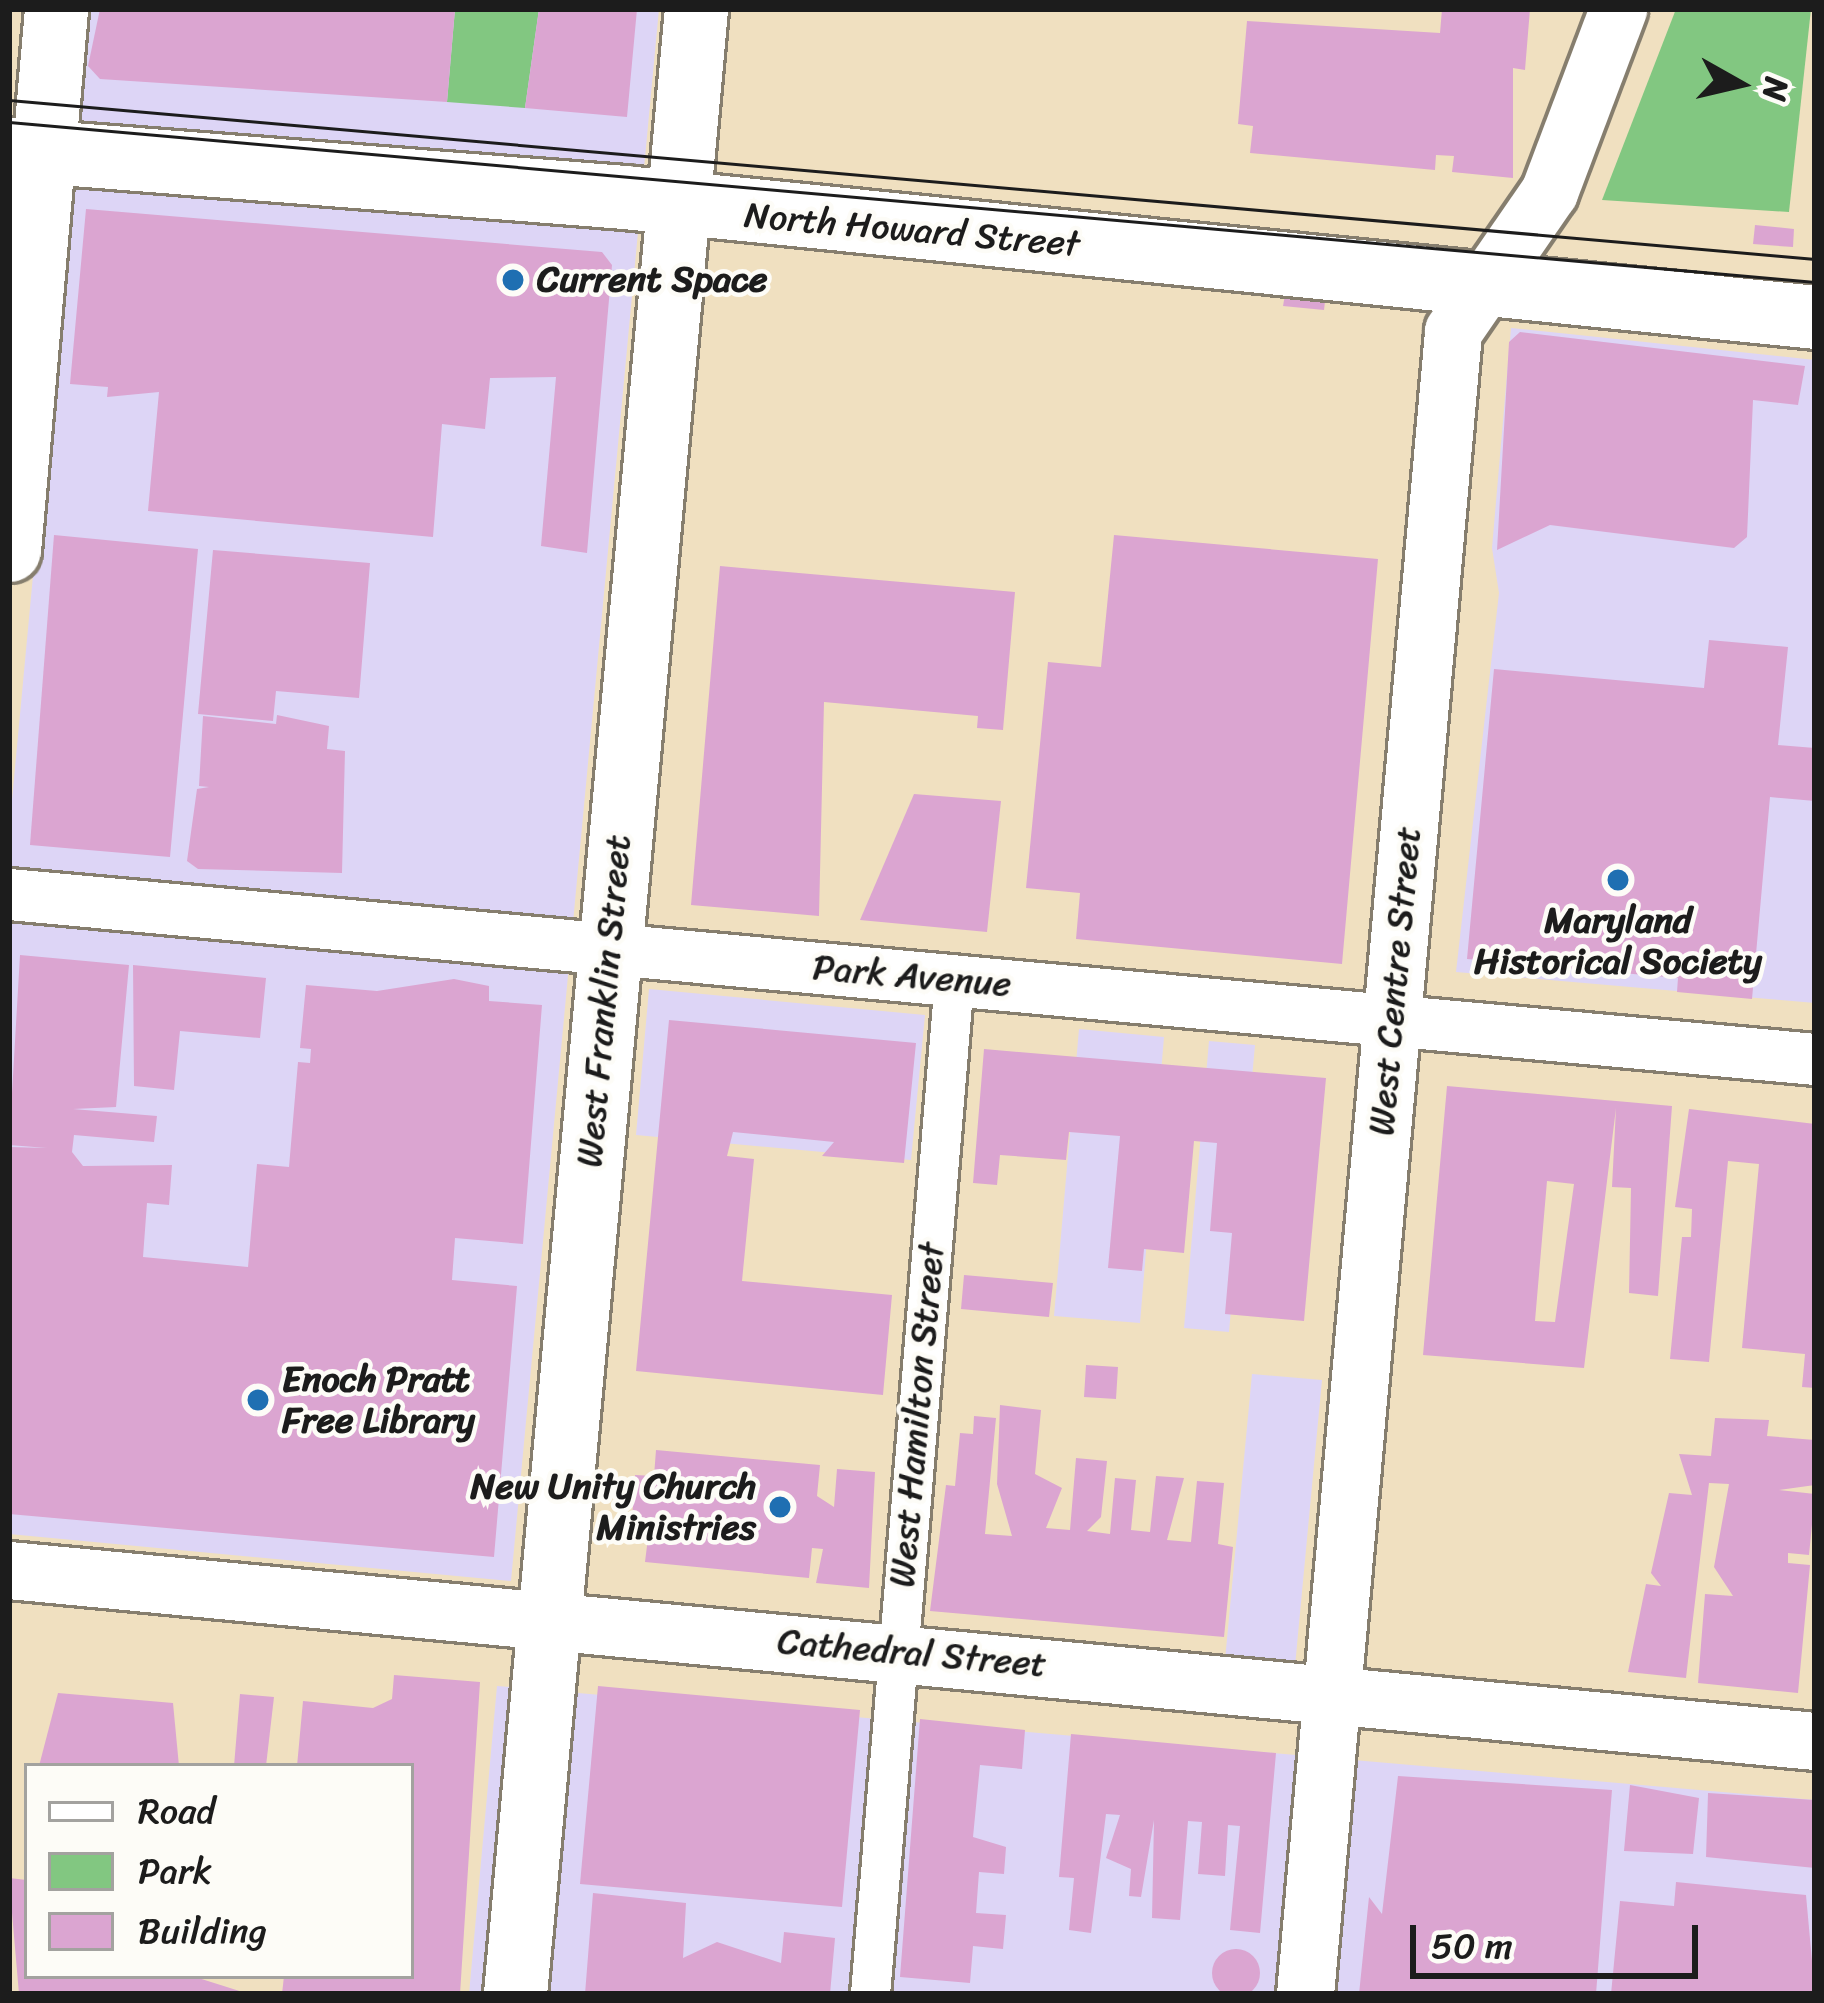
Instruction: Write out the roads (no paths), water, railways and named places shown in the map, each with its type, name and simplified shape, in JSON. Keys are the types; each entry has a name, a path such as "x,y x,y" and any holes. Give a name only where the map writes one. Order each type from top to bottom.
{"main road":[{"path":"9,550 27,151 56,9"},
{"name":"West Franklin Street","path":"515,1994 696,9"},
{"name":"West Centre Street","path":"1305,1994 1453,331 1549,192 1618,9"},
{"name":"North Howard Street","path":"27,151 678,207 1815,317"},
{"name":"Cathedral Street","path":"9,1570 549,1617 1815,1742"}],"street":[{"name":"Park Avenue","path":"9,894 1815,1058"},
{"name":"West Hamilton Street","path":"870,1994 954,979"}],"tram line":[{"path":"9,100 1815,259"},
{"path":"9,122 1815,282"}],"place":[{"name":"Current Space","path":"513,280"},
{"name":"Maryland Historical Society","path":"1618,880"},
{"name":"Enoch Pratt Free Library","path":"258,1400"},
{"name":"New Unity Church Ministries","path":"780,1507"}]}
